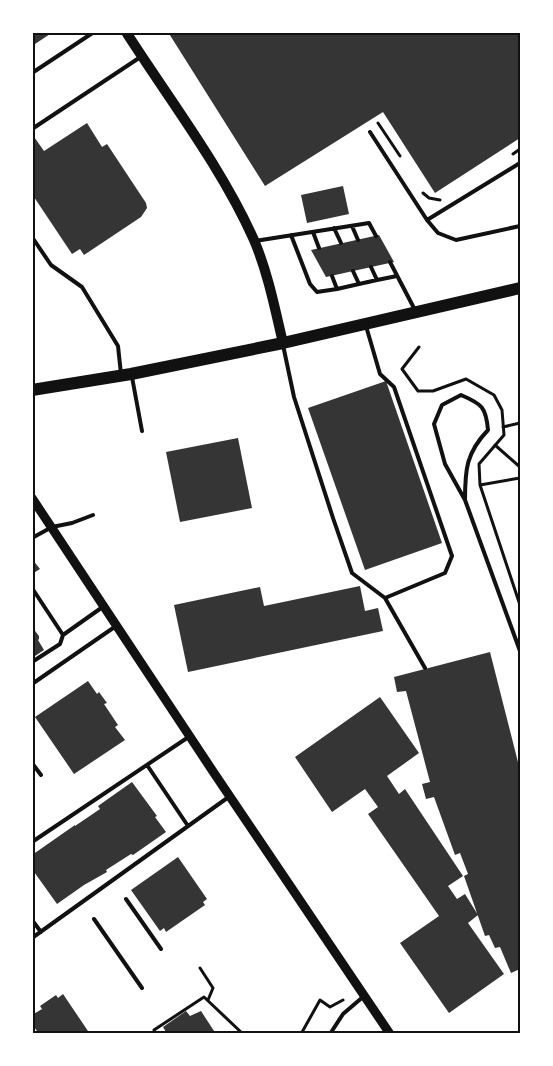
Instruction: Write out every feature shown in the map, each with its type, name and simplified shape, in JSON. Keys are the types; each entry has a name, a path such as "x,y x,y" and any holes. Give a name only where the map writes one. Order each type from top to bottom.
{"main road":[{"path":"126,32 223,181 254,241 270,288 283,343"},
{"path":"32,390 126,375 283,343 520,288"}],"street":[{"path":"32,498 390,1034"}],"lane":[{"path":"32,73 94,32"},
{"path":"32,129 142,56"},
{"path":"370,132 426,220 438,233 456,240 520,226"},
{"path":"426,220 520,163"},
{"path":"254,241 369,223 376,236"},
{"path":"352,226 358,240"},
{"path":"334,228 341,243"},
{"path":"313,232 320,248"},
{"path":"291,235 310,284 317,292 397,276"},
{"path":"32,237 51,265 82,288 118,346 142,430"},
{"path":"390,262 416,312"},
{"path":"371,267 377,280"},
{"path":"353,271 359,284"},
{"path":"332,276 337,289"},
{"path":"366,324 380,374 394,387 452,556 444,573 385,598"},
{"path":"283,343 294,397 352,572 385,598 425,668"},
{"path":"465,500 465,480 470,457 476,443 488,430 487,414 477,402 461,396 442,405 434,424 445,464 465,500 520,651"},
{"path":"32,538 52,527 72,523 93,514"},
{"path":"32,588 63,635"},
{"path":"32,662 60,644 63,635 104,606"},
{"path":"32,684 116,626"},
{"path":"32,842 190,736"},
{"path":"32,763 40,775"},
{"path":"148,765 188,826"},
{"path":"32,938 230,796"},
{"path":"126,899 161,949"},
{"path":"94,919 142,988"},
{"path":"32,920 41,932"},
{"path":"330,1034 344,1014 364,996"}],"path":[{"path":"378,123 404,162"},
{"path":"508,157 520,149"},
{"path":"419,186 428,198 440,200 448,195"},
{"path":"503,427 520,423"},
{"path":"495,445 520,467"},
{"path":"480,485 520,478"},
{"path":"200,968 213,988 208,1000"},
{"path":"156,1034 154,1030 204,997 243,1034"},
{"path":"302,1034 303,1028 320,1000 330,1007 344,999"}],"building":[{"path":"32,32 53,32 32,46"},
{"path":"168,32 520,32 520,138 435,193 383,112 265,186"},
{"path":"87,123 102,147 107,144 146,203 147,208 141,217 84,255 80,249 72,254 32,194 32,134 44,151"},
{"path":"343,186 349,214 307,223 301,195"},
{"path":"379,235 394,262 326,277 311,250"},
{"path":"386,381 442,543 365,570 308,408"},
{"path":"238,438 252,508 180,522 166,452"},
{"path":"32,559 40,569 32,574"},
{"path":"360,586 365,611 378,608 383,631 188,672 174,605 260,587 264,606"},
{"path":"32,627 39,636 38,640 44,650 32,658"},
{"path":"490,652 520,770 520,969 511,973 500,947 495,948 489,935 485,936 464,876 468,874 460,853 455,855 434,797 426,799 422,784 430,782 406,691 397,692 394,677"},
{"path":"88,681 97,694 99,692 107,703 104,704 118,725 115,727 125,740 74,774 35,717"},
{"path":"380,697 419,753 387,776 399,794 405,789 463,876 448,886 457,899 465,894 478,915 468,923 504,974 449,1013 400,943 439,916 368,814 378,807 365,789 332,812 295,757"},
{"path":"132,782 157,816 155,817 166,832 57,904 32,869 32,855 100,809 98,806"},
{"path":"178,857 207,899 203,902 205,905 166,932 164,928 160,931 131,890"},
{"path":"63,994 90,1034 39,1034 32,1024 32,1015 42,1009 40,1006 56,995 58,998"},
{"path":"186,1011 190,1016 201,1011 216,1034 163,1034 166,1032 163,1027"}]}
